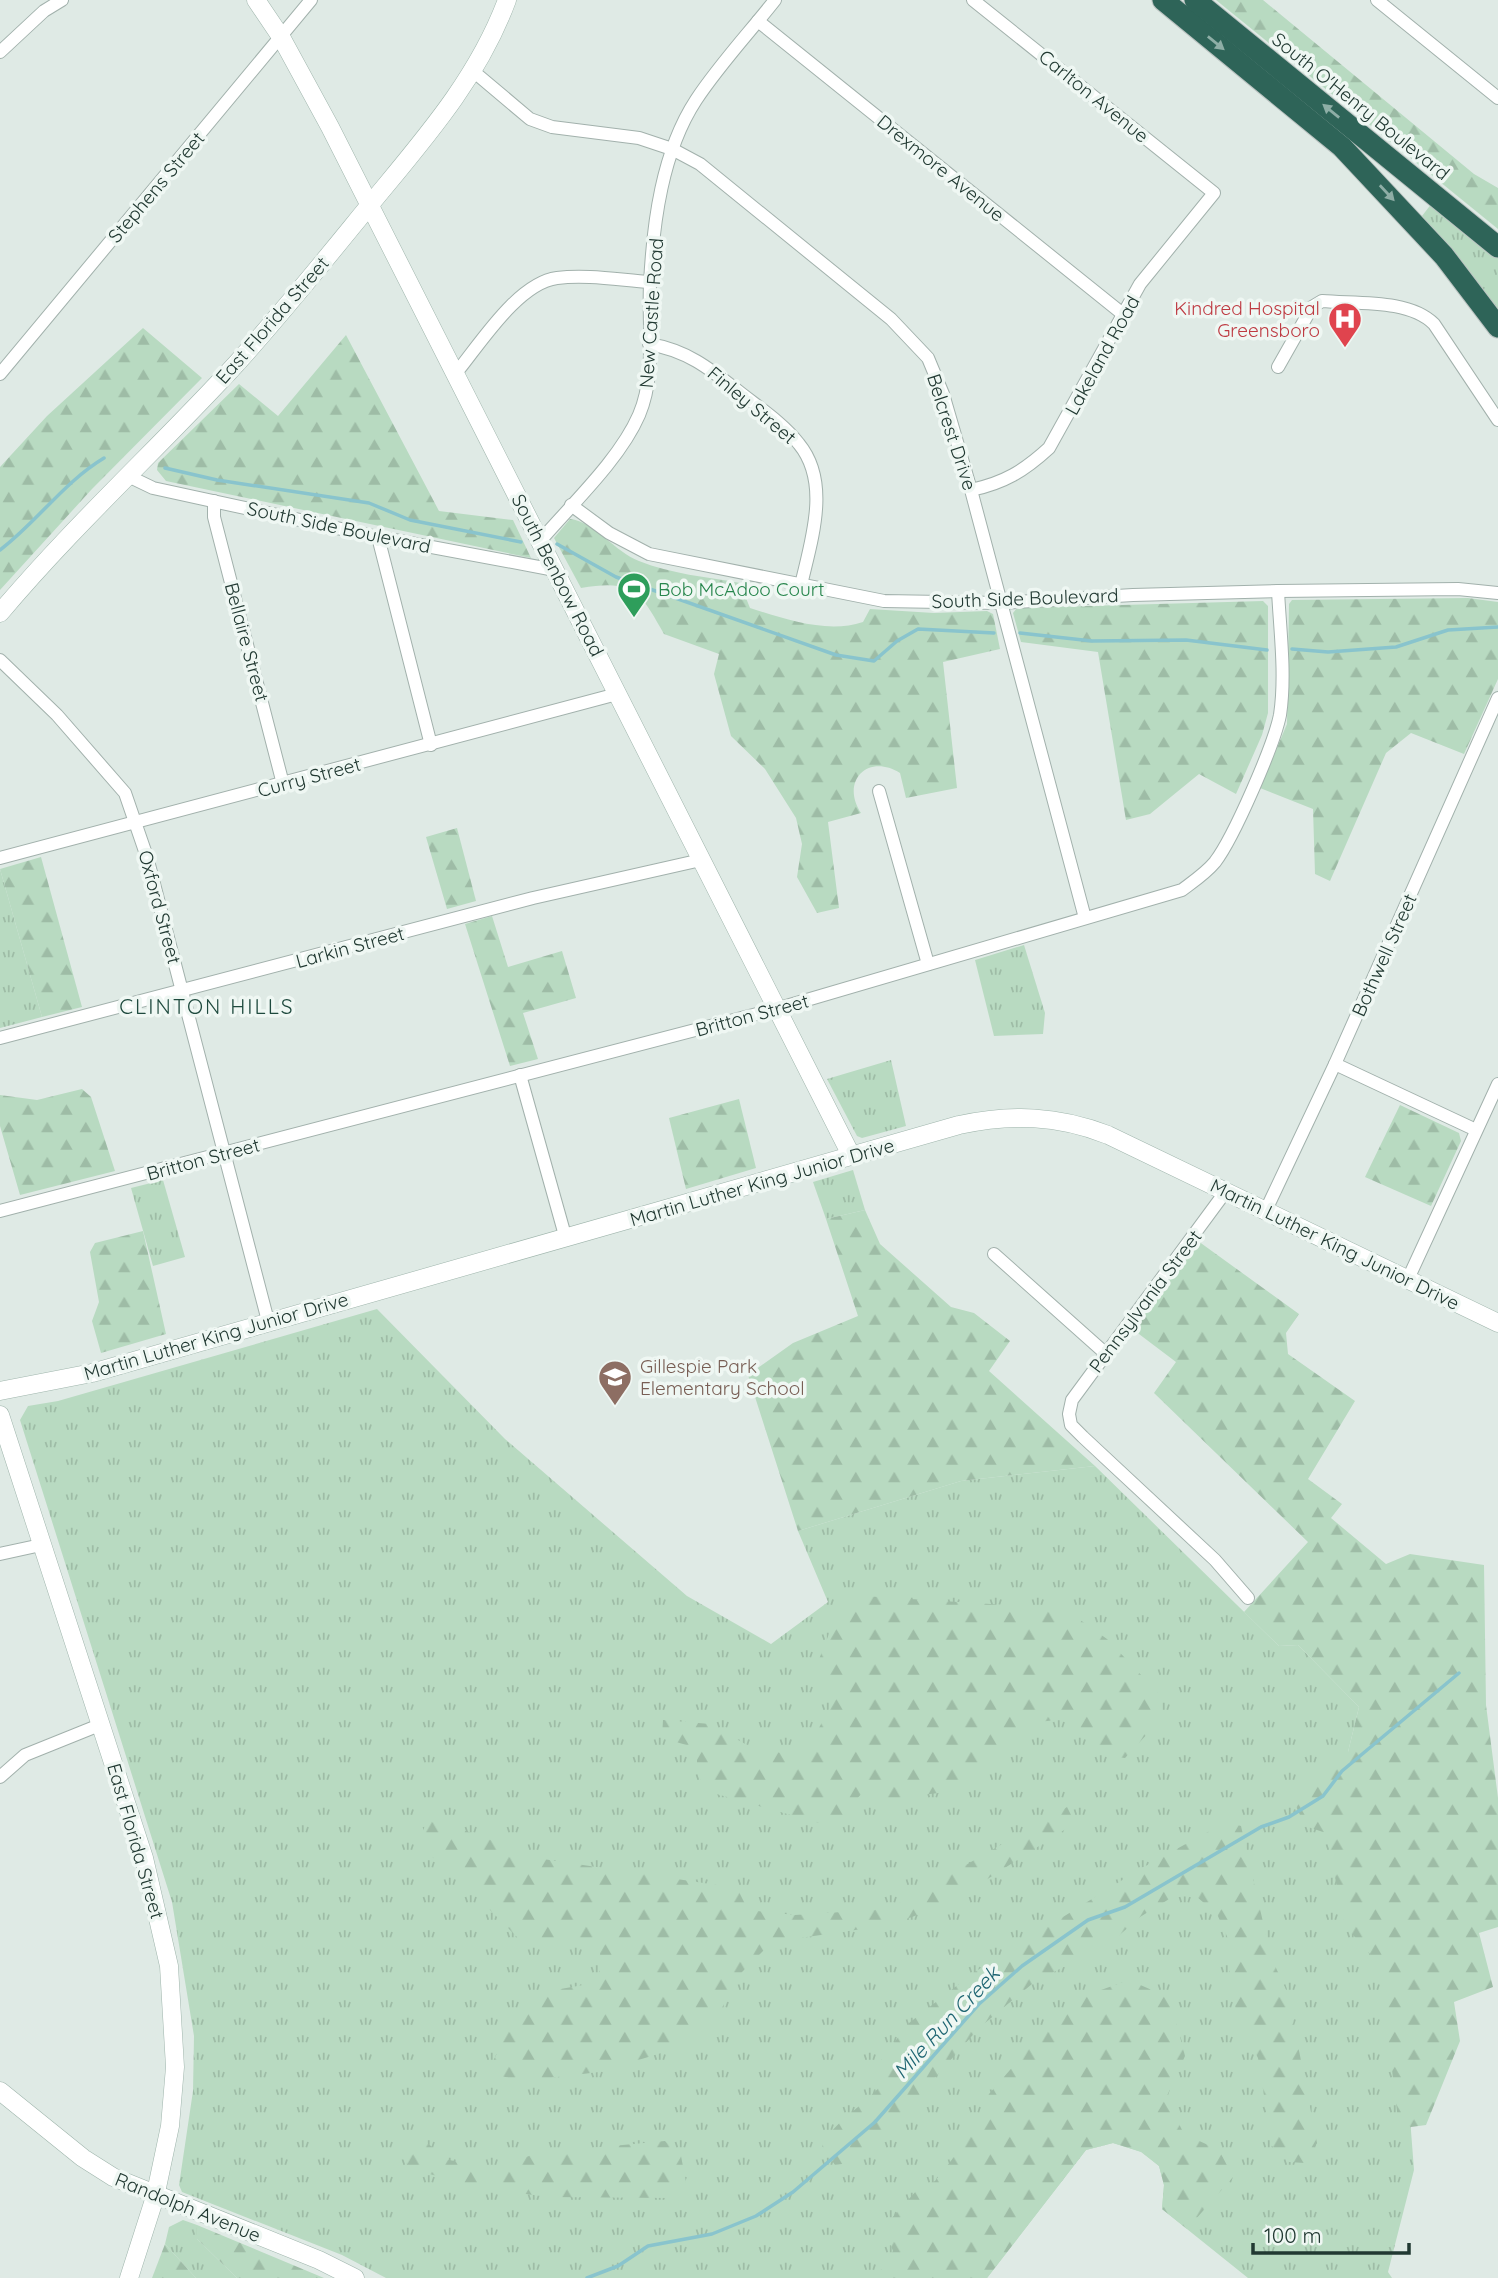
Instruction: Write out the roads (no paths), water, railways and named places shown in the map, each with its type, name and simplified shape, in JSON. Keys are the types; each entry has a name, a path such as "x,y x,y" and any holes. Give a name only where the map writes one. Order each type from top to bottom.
{"highway":[{"path":"1163,0 1342,147 1444,256 1498,327"},
{"name":"South O'Henry Boulevard","path":"1195,0 1498,247"}],"main road":[{"name":"South Benbow Road","path":"256,0 281,37 370,205 851,1154"},
{"name":"East Florida Street","path":"0,613 126,475 237,363 370,205 450,106 473,71 507,0"},
{"name":"Martin Luther King Junior Drive","path":"0,1391 92,1373 268,1321 566,1239 851,1154 983,1120 1026,1116 1056,1119 1108,1135 1498,1323"},
{"name":"East Florida Street","path":"0,1415 144,1858 169,1966 175,2067 170,2126 155,2197 129,2278"},
{"name":"Randolph Avenue","path":"0,2091 83,2158 113,2177 155,2197 319,2260 355,2278"}],"street":[{"path":"0,52 44,11 62,0"},
{"name":"Stephens Street","path":"0,374 311,0"},
{"name":"New Castle Road","path":"541,540 624,442 640,415 647,386 650,282 663,185 672,149 695,101 775,0"},
{"name":"Carlton Avenue","path":"973,0 1214,193"},
{"path":"1377,0 1498,98"},
{"name":"Drexmore Avenue","path":"758,21 1124,315"},
{"name":"Belcrest Drive","path":"473,71 530,119 552,127 639,138 672,149 699,164 880,310 928,358 943,394 971,490 1085,918"},
{"name":"Lakeland Road","path":"971,490 1002,484 1028,468 1049,449 1140,284 1214,193"},
{"path":"456,373 521,296 540,282 565,277 650,282"},
{"path":"1278,367 1312,307 1322,301 1405,306 1423,313 1434,324 1498,420"},
{"name":"Finley Street","path":"649,344 674,348 700,361 800,445 809,465 817,512 802,585"},
{"name":"South Side Boulevard","path":"126,475 153,488 378,537 555,570"},
{"name":"Bellaire Street","path":"214,501 214,517 283,783"},
{"name":"South Side Boulevard","path":"571,505 609,533 649,554 884,601 999,603 1133,595 1278,591 1458,589 1498,593"},
{"path":"378,537 431,746"},
{"name":"Britton Street","path":"0,1211 776,1009 1182,890 1216,861 1272,741 1282,694 1278,591"},
{"name":"Oxford Street","path":"0,660 57,715 125,793 137,823 183,992 268,1321"},
{"name":"Curry Street","path":"0,858 431,746 617,694"},
{"name":"Bothwell Street","path":"1266,1210 1335,1064 1498,698"},
{"path":"879,791 928,964"},
{"name":"Larkin Street","path":"0,1038 533,898 701,860"},
{"path":"1335,1064 1476,1130"},
{"path":"520,1074 566,1239"},
{"path":"1408,1279 1498,1084"},
{"name":"Pennsylvania Street","path":"1226,1191 1105,1353 1072,1400 1069,1414 1071,1424 1083,1437 1215,1560 1248,1598"},
{"path":"994,1254 1105,1353"},
{"path":"0,1554 41,1545"},
{"path":"0,1777 25,1755 102,1724"}],"waterway":[{"path":"0,550 63,490 104,458"},
{"path":"165,468 217,480 369,503 410,520 521,542"},
{"path":"557,544 616,577 836,655 874,661 897,641 918,629 994,633"},
{"path":"1292,649 1328,652 1396,647 1448,630 1498,627"},
{"path":"1020,633 1092,641 1186,640 1267,650"},
{"name":"Mile Run Creek","path":"587,2278 618,2266 648,2246 712,2234 756,2216 793,2192 875,2122 979,2004 1022,1966 1088,1920 1125,1907 1261,1827 1289,1817 1323,1796 1342,1771 1459,1673"}],"place":[{"name":"Kindred Hospital Greensboro","path":"1345,349"},
{"name":"Bob McAdoo Court","path":"634,619"},
{"name":"Gillespie Park Elementary School","path":"615,1407"}],"district":[{"name":"CLINTON HILLS","path":"207,1006"}]}
